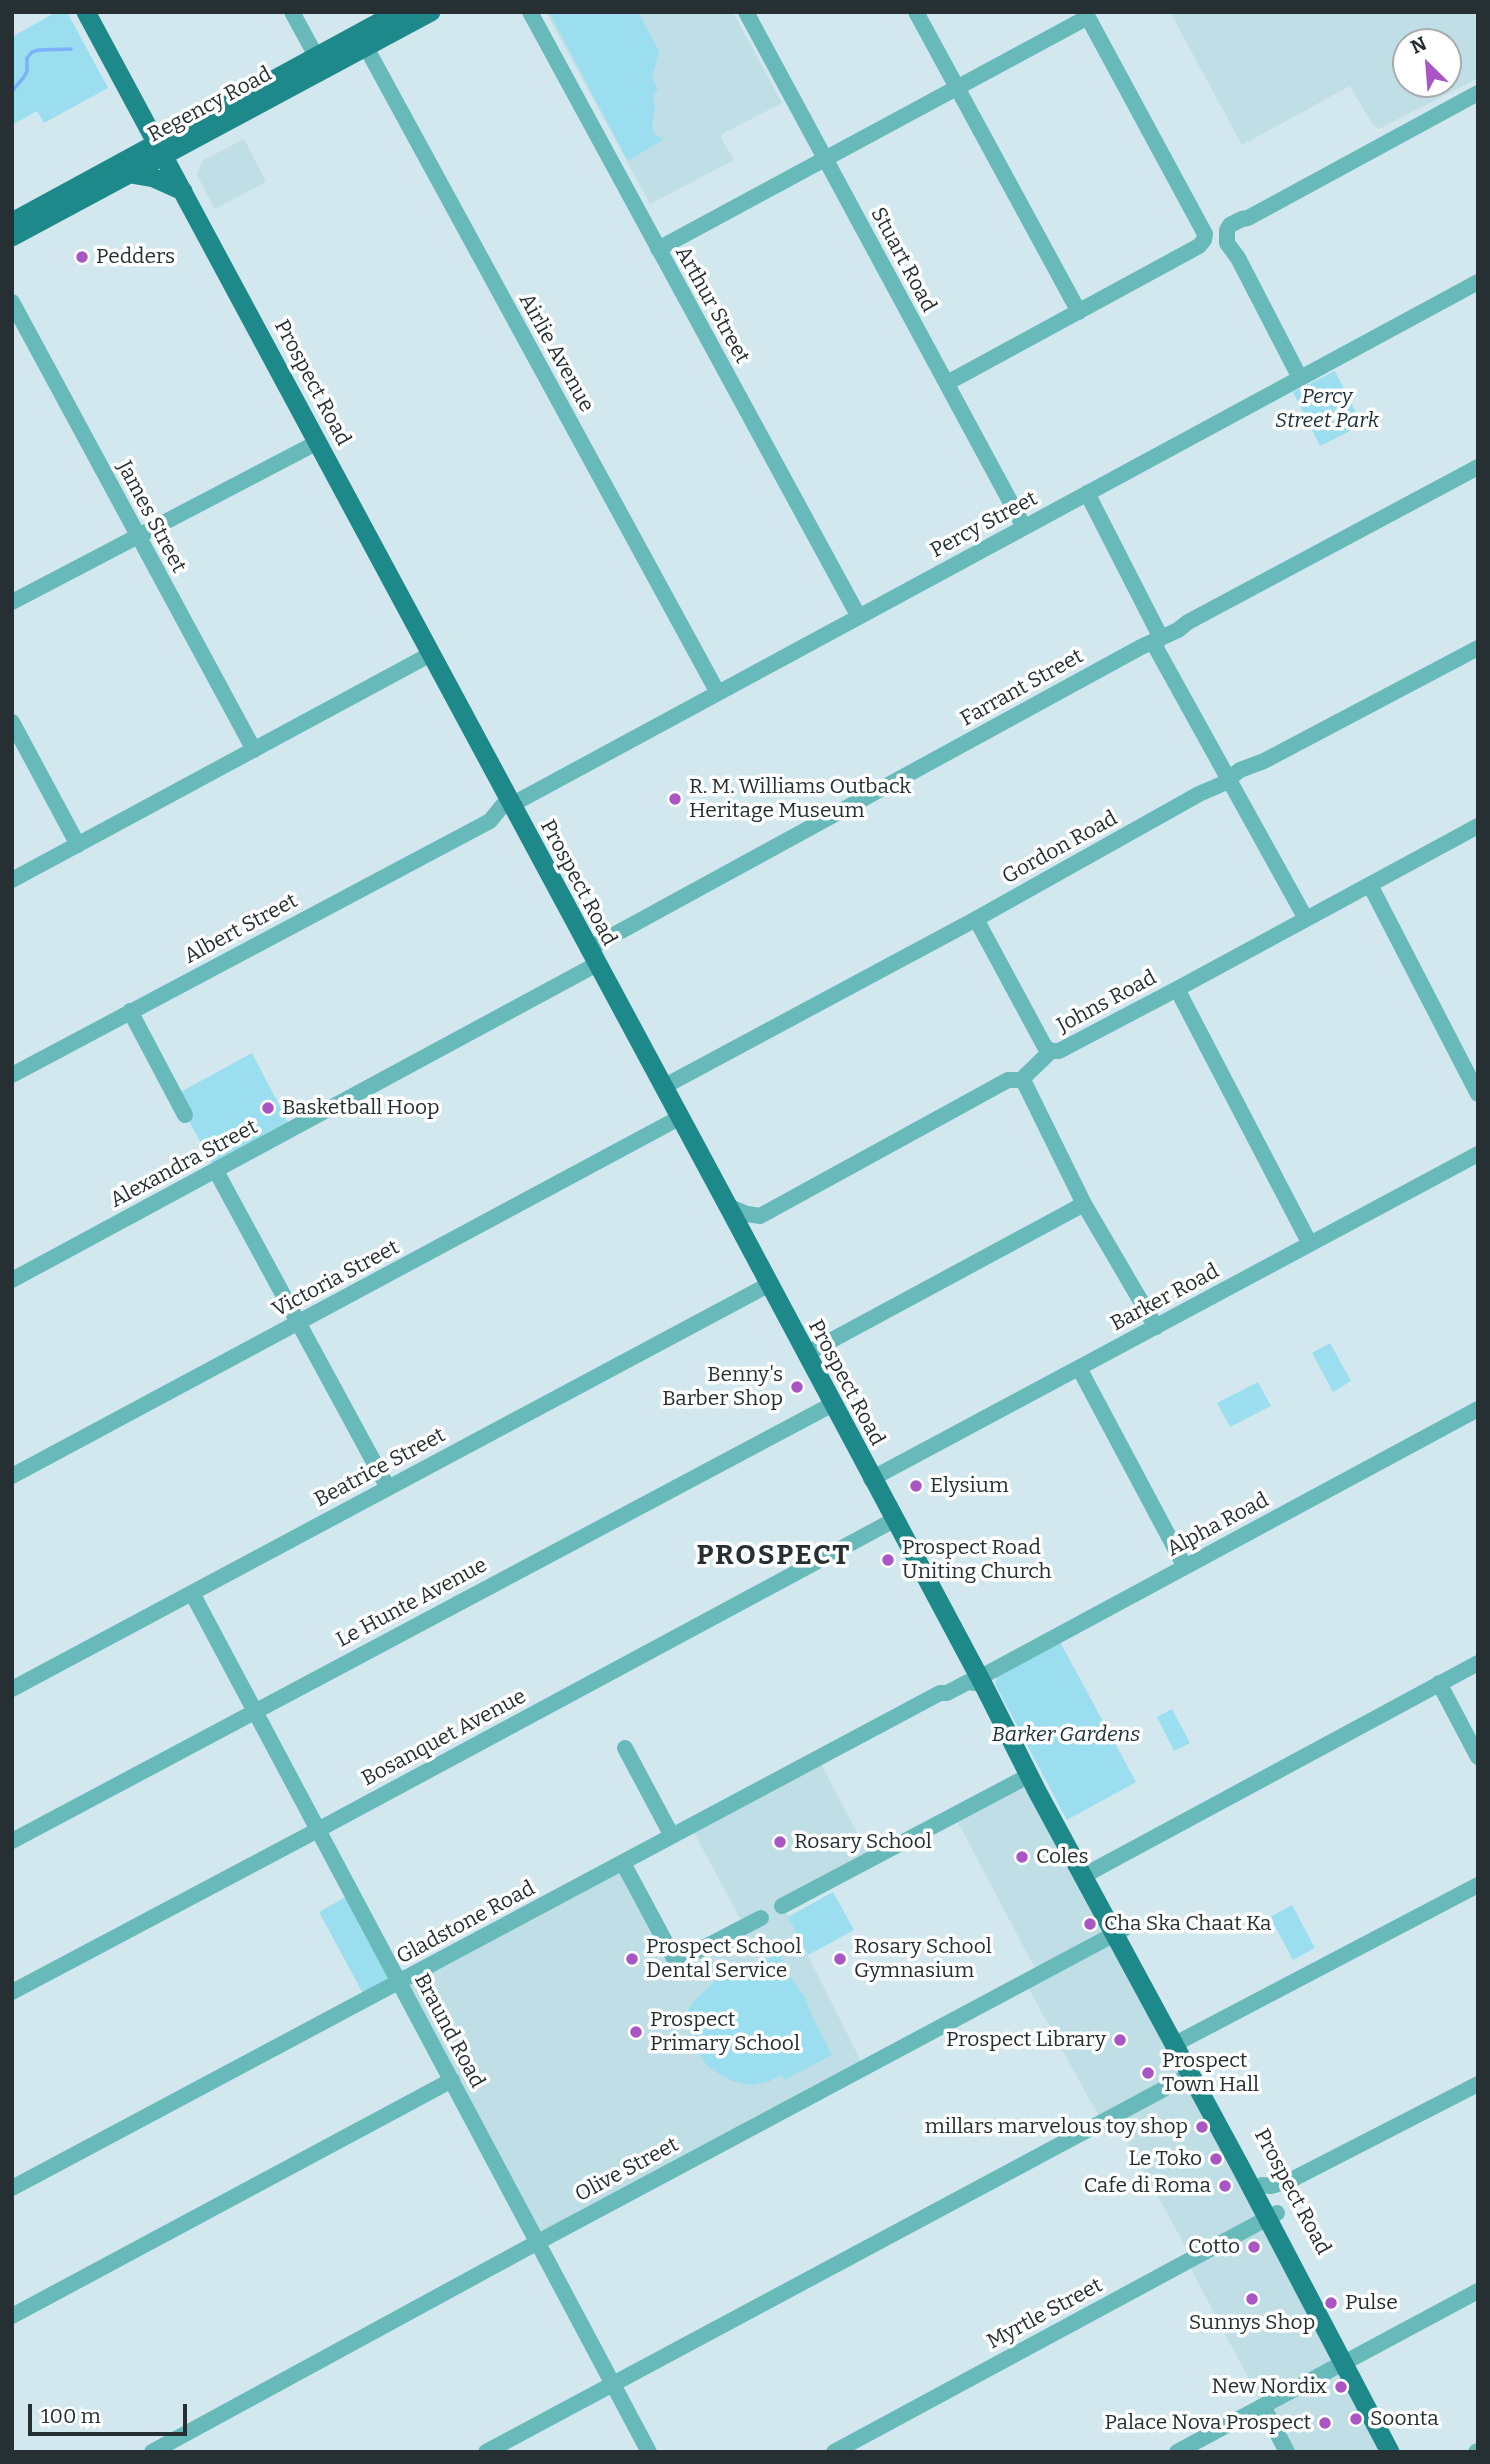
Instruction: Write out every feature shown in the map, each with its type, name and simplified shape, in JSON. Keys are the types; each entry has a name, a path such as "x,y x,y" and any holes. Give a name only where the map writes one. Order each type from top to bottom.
{"main road":[{"name":"Prospect Road","path":"86,12 728,1206 1030,1776 1056,1811 1119,1932 1269,2204 1348,2361 1390,2452"},
{"name":"Regency Road","path":"12,237 131,174 160,149 204,135 362,40 398,12"},
{"name":"Regency Road","path":"12,222 160,149 316,56 431,12"},
{"path":"131,174 153,178 183,191 186,160 204,135"},
{"name":"Prospect Road","path":"1179,2042 1190,2075 1269,2204"},
{"name":"Prospect Road","path":"1348,2361 1404,2452"}],"street":[{"path":"292,12 316,56"},
{"name":"Arthur Street","path":"530,12 859,617"},
{"name":"Stuart Road","path":"746,12 1024,527"},
{"path":"916,12 1079,312"},
{"path":"658,248 957,88 1087,15 1205,234 1199,246 947,383"},
{"name":"Airlie Avenue","path":"362,40 718,693"},
{"path":"1300,378 1238,258 1227,243 1226,235 1230,225 1248,218 1478,93"},
{"name":"Percy Street","path":"512,808 718,693 1478,282"},
{"name":"James Street","path":"12,302 254,750"},
{"path":"12,602 318,442"},
{"name":"Farrant Street","path":"592,956 1141,647 1478,467"},
{"path":"1087,493 1158,632 1156,648 1306,919"},
{"name":"Gordon Road","path":"663,1087 976,919 1199,794 1222,785 1240,770 1264,761 1478,648"},
{"path":"12,880 431,654"},
{"path":"12,722 78,845"},
{"name":"Albert Street","path":"12,1075 512,808"},
{"name":"Johns Road","path":"760,1216 1008,1080 1021,1080 1051,1051 1059,1051 1177,989 1478,826"},
{"path":"1370,885 1478,1094"},
{"path":"976,919 1043,1045 1051,1051"},
{"name":"Alexandra Street","path":"12,1280 216,1171 592,956"},
{"path":"1177,989 1310,1244"},
{"path":"130,1011 185,1115"},
{"path":"1021,1080 1026,1084 1084,1204 1156,1326"},
{"name":"Victoria Street","path":"12,1476 679,1118"},
{"name":"Barker Road","path":"871,1479 1478,1154"},
{"path":"216,1171 388,1488"},
{"path":"806,1354 1084,1204"},
{"path":"728,1206 760,1216 748,1245"},
{"name":"Beatrice Street","path":"12,1689 768,1285"},
{"path":"1079,1368 1185,1567"},
{"name":"Le Hunte Avenue","path":"12,1840 833,1404"},
{"name":"Alpha Road","path":"977,1675 1185,1567 1478,1409"},
{"name":"Bosanquet Avenue","path":"12,1992 894,1520"},
{"name":"Braund Road","path":"192,1592 649,2452"},
{"path":"1088,1874 1478,1662"},
{"name":"Gladstone Road","path":"12,2188 977,1675"},
{"path":"1439,1683 1478,1757"},
{"path":"625,1748 673,1836"},
{"path":"782,1906 1030,1776"},
{"path":"623,1863 676,1962 761,1917"},
{"path":"1179,2042 1478,1885"},
{"name":"Olive Street","path":"152,2452 538,2242 1119,1932"},
{"path":"486,2452 1190,2075"},
{"path":"12,2316 452,2080"},
{"name":"Myrtle Street","path":"834,2452 1269,2204 1271,2186 1292,2180 1478,2084"},
{"path":"1177,2452 1478,2291"},
{"path":"1263,2406 1287,2452"}],"shaded area":[{"path":"546,12 733,12 782,103 722,134 721,138 734,160 650,204"},
{"path":"1170,12 1478,12 1478,78 1462,86 1462,28 1392,28 1392,98 1439,98 1379,129 1373,125 1350,86 1242,145"},
{"path":"244,139 266,182 215,209 197,175 202,161"},
{"name":"Prospect Primary School","path":"818,1758 870,1858 783,1906 864,2067 538,2242 399,1982 623,1863 676,1962 744,1926 691,1827"},
{"path":"1030,1775 1390,2452 1287,2452 1187,2261 1192,2258 1113,2116 1102,2122 1025,1982 1038,1974 954,1815"}],"green space":[{"path":"56,12 67,12 108,88 44,123 37,111 12,125 12,37"},
{"path":"549,12 638,12 659,51 652,78 658,89 653,94 655,108 652,125 654,134 664,139 628,161"},
{"name":"Percy Street Park","path":"1335,371 1362,425 1320,446 1293,392"},
{"path":"252,1053 292,1130 216,1171 175,1095"},
{"path":"1330,1343 1351,1381 1333,1392 1312,1353"},
{"path":"1258,1382 1271,1406 1230,1427 1217,1403"},
{"name":"Barker Gardens","path":"1060,1642 1136,1782 1067,1820 995,1684 997,1677"},
{"path":"1172,1709 1190,1743 1174,1751 1157,1717"},
{"path":"833,1892 854,1930 808,1955 788,1917"},
{"path":"353,1893 399,1982 366,1999 319,1912"},
{"path":"1292,1905 1315,1948 1293,1960 1270,1917"},
{"path":"779,1953 806,1999 832,2055 784,2080 782,2075 770,2081 750,2085 730,2080 708,2067 700,2055 688,2028 687,2012 695,2000 724,1973 742,1966 754,1965"}],"waterway":[{"path":"12,91 24,77 27,58 32,52 71,49"}],"place":[{"name":"Pedders","path":"82,257"},
{"name":"R. M. Williams Outback Heritage Museum","path":"675,799"},
{"name":"Basketball Hoop","path":"268,1108"},
{"name":"Benny's Barber Shop","path":"797,1387"},
{"name":"Elysium","path":"916,1486"},
{"name":"Prospect Road Uniting Church","path":"888,1560"},
{"name":"Rosary School","path":"780,1842"},
{"name":"Coles","path":"1022,1857"},
{"name":"Cha Ska Chaat Ka","path":"1090,1924"},
{"name":"Prospect School Dental Service","path":"632,1959"},
{"name":"Rosary School Gymnasium","path":"840,1959"},
{"name":"Prospect Primary School","path":"636,2032"},
{"name":"Prospect Library","path":"1120,2040"},
{"name":"Prospect Town Hall","path":"1148,2073"},
{"name":"millars marvelous toy shop","path":"1202,2127"},
{"name":"Le Toko","path":"1216,2159"},
{"name":"Cafe di Roma","path":"1225,2186"},
{"name":"Cotto","path":"1254,2247"},
{"name":"Sunnys Shop","path":"1252,2299"},
{"name":"Pulse","path":"1331,2303"},
{"name":"New Nordix","path":"1341,2387"},
{"name":"Soonta","path":"1356,2419"},
{"name":"Palace Nova Prospect","path":"1325,2423"}],"district":[{"name":"PROSPECT","path":"774,1556"}]}
